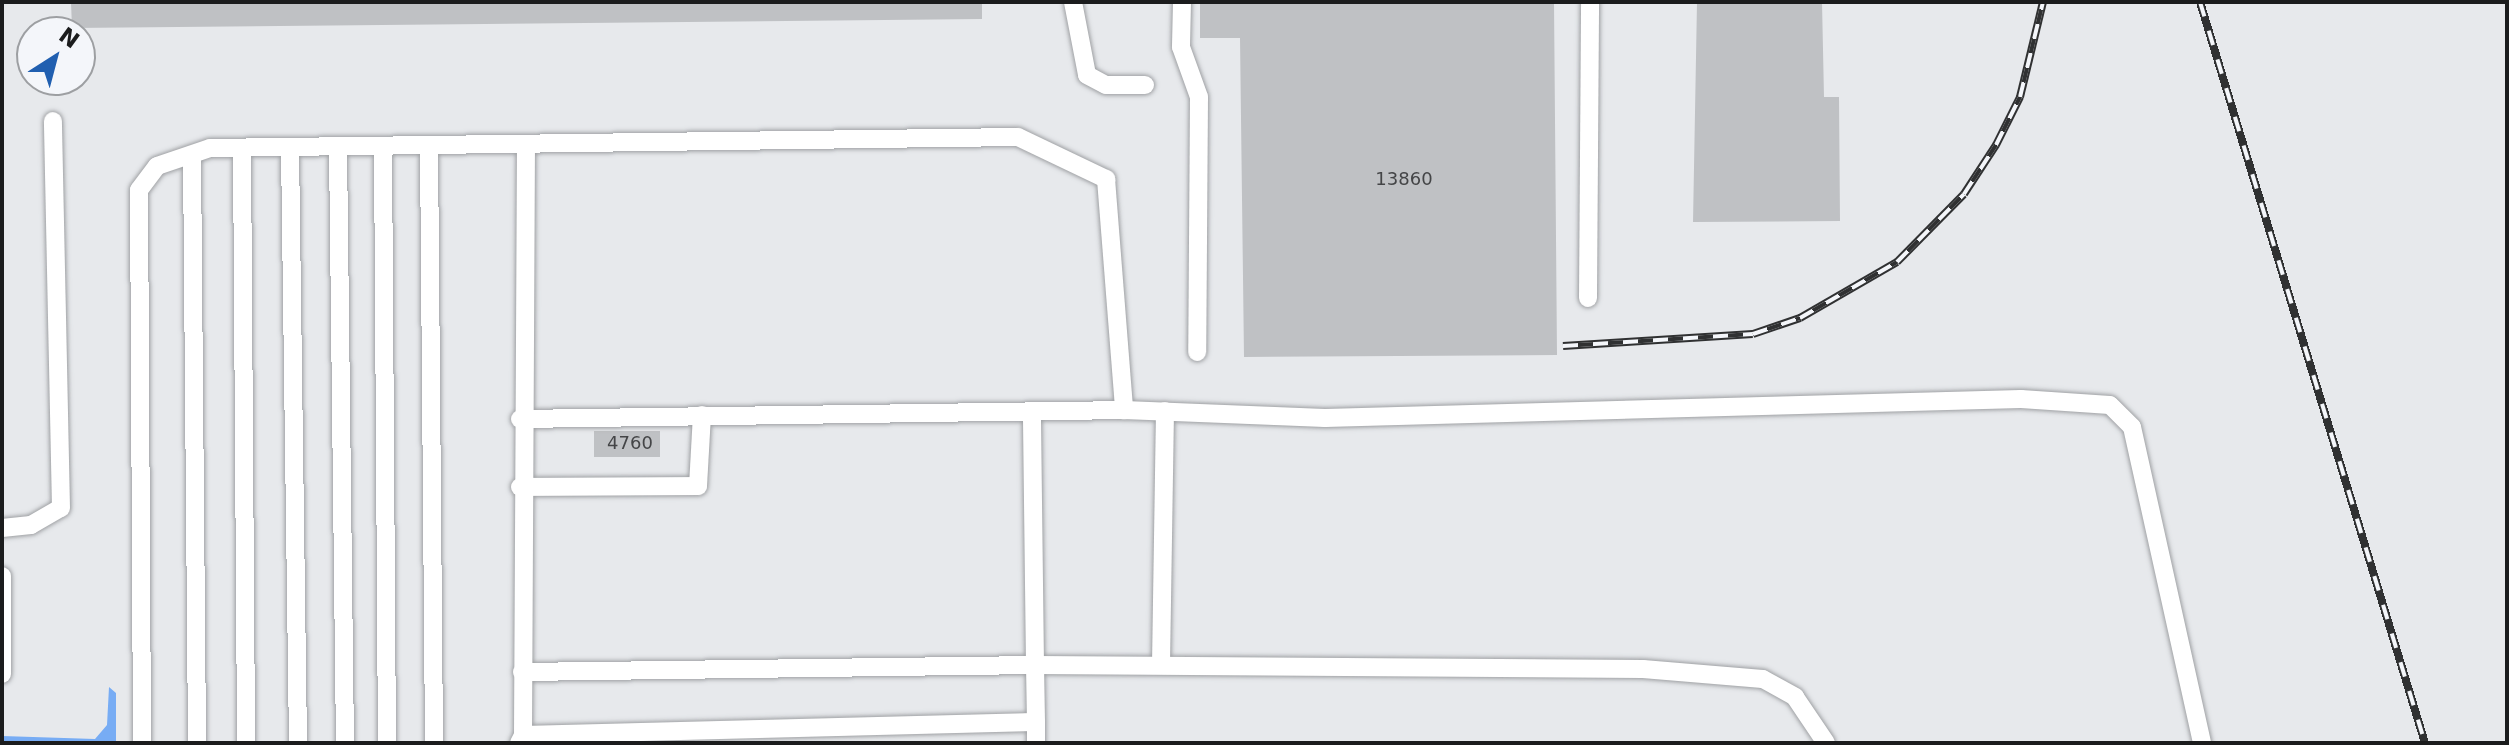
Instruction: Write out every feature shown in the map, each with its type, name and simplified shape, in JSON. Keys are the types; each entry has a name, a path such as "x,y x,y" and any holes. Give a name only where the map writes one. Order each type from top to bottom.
{"lane":[{"path":"1073,2 1087,75 1106,85 1145,85"},
{"path":"1182,2 1181,47 1199,97 1197,352"},
{"path":"1588,298 1590,2"},
{"path":"2,528 31,525 61,508 53,121"},
{"path":"142,743 139,190 157,166 192,155 242,148 1018,137 1055,149 1106,179 1124,410"},
{"path":"526,144 520,419 521,739 1036,722"},
{"path":"429,146 434,743"},
{"path":"338,147 345,743"},
{"path":"383,147 387,743"},
{"path":"242,148 246,743"},
{"path":"290,148 298,743"},
{"path":"192,155 197,743"},
{"path":"520,419 1124,410 1325,418 2021,399 2110,405 2132,427 2202,743"},
{"path":"1032,411 1036,743"},
{"path":"1161,665 1165,411"},
{"path":"520,487 698,486 702,415"},
{"path":"2,576 2,674"},
{"path":"522,672 1035,665 1723,672 1763,679 1795,697 1826,743"}],"water":[{"path":"109,687 116,693 116,743 2,743 2,736 95,739 107,725"}],"building":[{"path":"71,2 982,2 982,19 96,28 96,16 72,16"},
{"path":"1200,2 1554,2 1557,355 1244,357 1240,38 1200,38"},
{"path":"1697,2 1822,2 1824,97 1839,97 1840,221 1693,222"},
{"path":"594,431 660,431 660,457 594,457"}],"railway":[{"path":"1563,346 1753,334 1800,318 1897,262 1964,194 1996,145 2020,97 2043,2"},
{"path":"2200,2 2425,743"}]}
